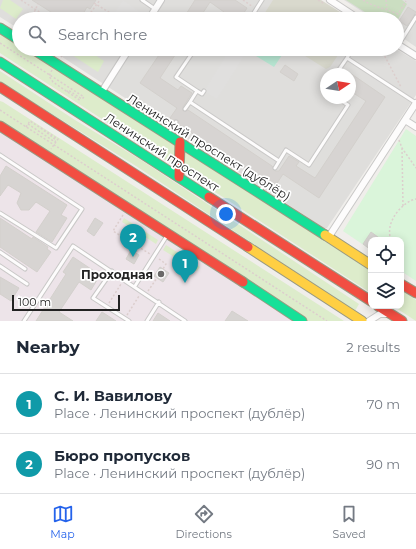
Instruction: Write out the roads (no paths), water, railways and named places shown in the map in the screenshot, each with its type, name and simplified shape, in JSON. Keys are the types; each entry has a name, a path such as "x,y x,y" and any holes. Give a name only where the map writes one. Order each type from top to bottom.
{"main road":[{"path":"0,28 12,36"},
{"name":"Ленинский проспект (дублёр)","path":"45,56 368,263"},
{"name":"Ленинский проспект","path":"0,62 368,299"},
{"path":"0,87 362,321"},
{"path":"0,126 169,233 302,321"},
{"path":"179,177 180,142"},
{"path":"404,286 416,293"},
{"path":"383,309 402,321"}],"street":[{"path":"153,12 161,0"},
{"path":"330,0 348,12"},
{"path":"404,48 416,56"},
{"path":"101,93 125,56"},
{"path":"328,238 416,103"},
{"path":"405,120 416,127"},
{"path":"369,321 380,314 392,315"}],"lane":[{"path":"142,0 155,9"},
{"path":"254,12 262,0"},
{"path":"404,35 416,17"},
{"path":"190,56 176,77 202,94 204,91"},
{"path":"340,68 347,58 416,103"},
{"path":"185,108 197,91"},
{"path":"190,102 279,162"},
{"path":"275,168 286,150 309,165 348,106 345,104"},
{"path":"168,135 176,122"},
{"path":"0,155 82,209 56,248 0,213"},
{"path":"259,192 266,182"},
{"path":"135,286 169,233"},
{"path":"24,321 73,246 159,302 185,321"},
{"path":"0,252 25,269"},
{"path":"0,266 27,284"},
{"path":"112,271 93,298 129,321"},
{"path":"147,321 159,302"}],"place":[{"name":"Бюро пропусков","path":"133,257"},
{"name":"Проходная","path":"161,274"},
{"name":"С. И. Вавилову","path":"185,283"}]}
